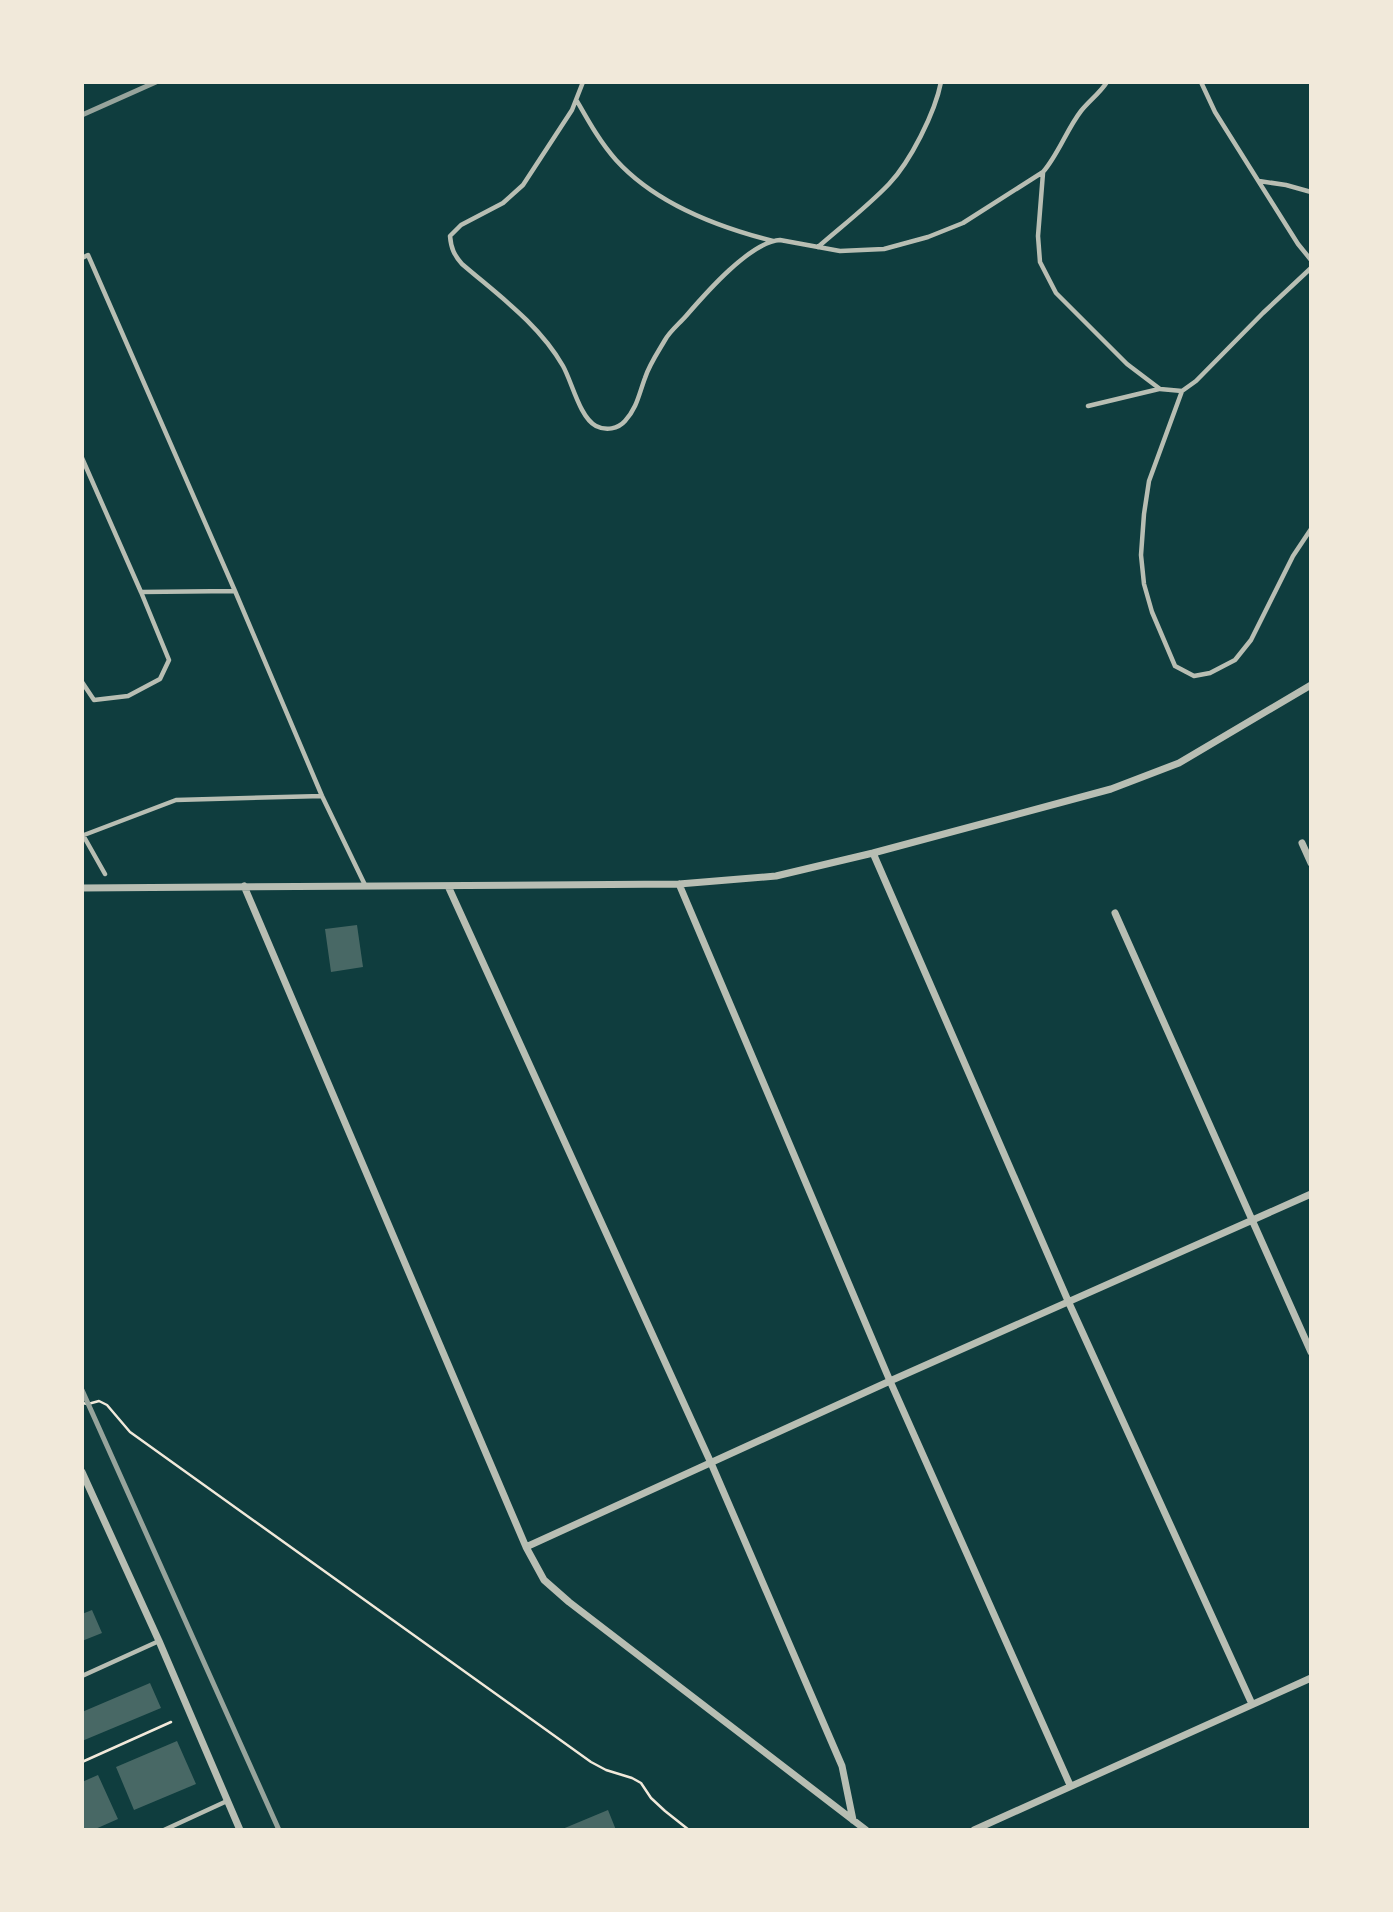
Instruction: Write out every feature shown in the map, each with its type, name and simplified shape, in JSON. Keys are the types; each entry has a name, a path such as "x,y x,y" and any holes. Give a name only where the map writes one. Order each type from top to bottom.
{"street":[{"path":"82,888 679,884 776,876 873,853 1111,789 1179,763 1311,685"},
{"path":"1302,843 1311,863"},
{"path":"873,853 1069,1303 1252,1704"},
{"path":"679,884 890,1381 1070,1785"},
{"path":"244,886 526,1547 544,1580 866,1830"},
{"path":"448,886 711,1464 842,1766 853,1820"},
{"path":"1115,913 1311,1352"},
{"path":"526,1547 890,1381 1311,1194"},
{"path":"82,1472 159,1641 240,1830"},
{"path":"974,1830 1311,1678"}],"lane":[{"path":"583,82 577,100 523,186 503,203 461,225 450,236 455,256 462,264 521,314 540,335 562,366 584,414 593,425 603,429 616,428 623,423 637,402 645,376 666,338 716,282 749,255 773,241 780,240 840,251 884,249 928,237 971,219 1043,173 1081,111 1101,92 1107,82"},
{"path":"818,247 890,183 912,152 928,121 941,82"},
{"path":"1201,82 1215,112 1298,244 1311,260"},
{"path":"577,100 596,135 638,181 709,220 773,241"},
{"path":"1043,173 1038,236 1040,262 1056,293 1127,364 1160,389"},
{"path":"1259,181 1311,192"},
{"path":"82,258 88,255 322,796 366,886"},
{"path":"1311,268 1196,382 1182,391 1149,481 1141,555 1144,584 1152,612 1175,666 1194,676 1210,673 1235,660 1251,640 1293,556 1311,529"},
{"path":"1088,406 1160,389 1182,391"},
{"path":"82,458 169,660 160,678 128,696 94,700 82,682"},
{"path":"141,592 235,591"},
{"path":"105,874 83,835 176,800 322,796"},
{"path":"82,1676 159,1641"},
{"path":"164,1830 227,1801"}],"path":[{"path":"82,1403 99,1401 107,1405 130,1432 591,1762 606,1770 632,1777 665,1811 690,1830"},
{"path":"82,1762 171,1722"}],"building":[{"path":"357,925 363,967 331,972 325,929"},
{"path":"92,1610 102,1633 82,1641 82,1614"},
{"path":"150,1683 161,1708 82,1741 82,1712"},
{"path":"177,1741 196,1784 134,1810 116,1767"},
{"path":"98,1775 118,1819 93,1830 82,1830 82,1782"},
{"path":"608,1810 616,1830 560,1830"}],"railway":[{"path":"82,115 156,82"},
{"path":"82,1390 279,1830"}]}
